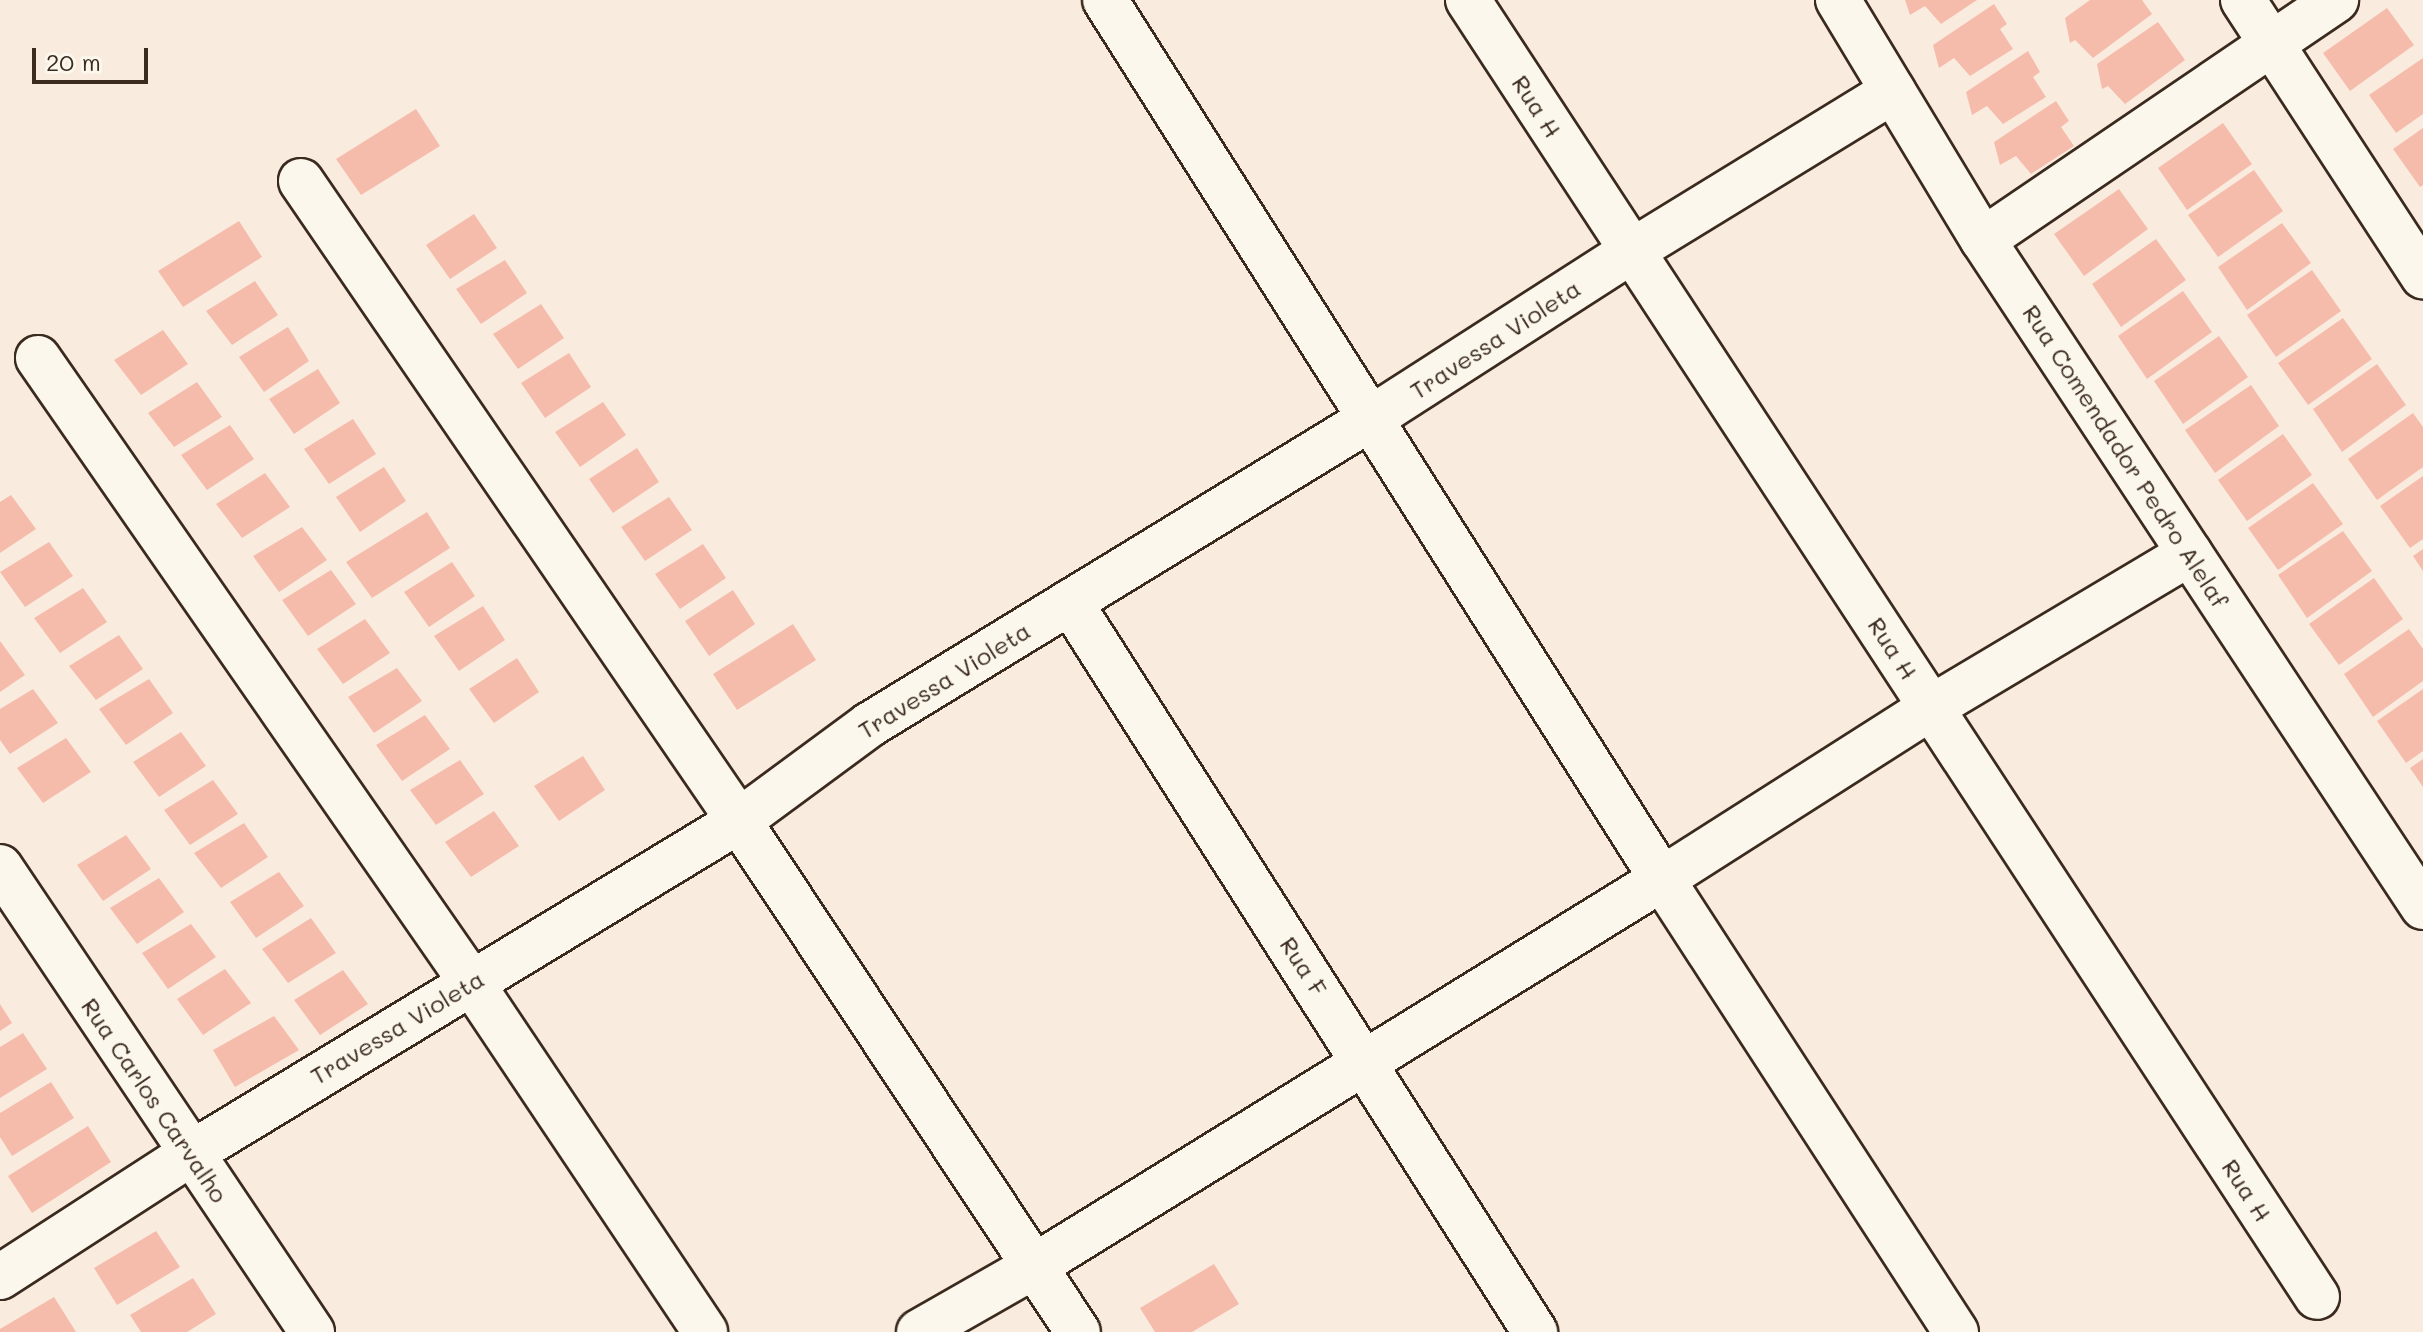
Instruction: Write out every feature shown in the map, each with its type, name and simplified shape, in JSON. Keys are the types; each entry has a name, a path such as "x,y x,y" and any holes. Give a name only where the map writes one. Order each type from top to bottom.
{"street":[{"path":"1105,0 1662,879 1956,1332"},
{"name":"Rua H","path":"1468,0 2317,1297"},
{"name":"Rua Comendador Pedro Alelaf","path":"1838,0 1983,240 2423,907"},
{"path":"2243,0 2423,276"},
{"path":"1983,240 2336,0"},
{"name":"Travessa Violeta","path":"0,1277 190,1154 739,821 869,725 1370,419 1632,251 1893,91"},
{"path":"301,181 739,821 1078,1332"},
{"path":"38,358 471,982 705,1332"},
{"path":"919,1332 1033,1267 1662,879 1932,707 2190,553"},
{"name":"Rua F","path":"1070,602 1366,1062 1535,1332"},
{"name":"Rua Carlos Carvalho","path":"0,867 312,1332"}],"building":[{"path":"1905,0 1977,0 1941,24 1925,6 1910,15"},
{"path":"2090,0 2142,0 2152,14 2093,58 2075,40 2070,43 2065,18"},
{"path":"1994,4 2007,24 2000,29 2013,49 1970,76 1954,58 1939,68 1933,45"},
{"path":"2387,8 2414,45 2350,91 2323,53"},
{"path":"2158,22 2185,60 2125,104 2108,86 2102,89 2097,64"},
{"path":"2028,51 2040,72 2033,77 2046,97 2003,124 1987,106 1972,115 1966,92"},
{"path":"2423,58 2423,114 2396,133 2369,95"},
{"path":"2056,101 2069,121 2061,127 2074,146 2031,174 2016,156 2000,165 1994,142"},
{"path":"416,109 440,146 361,195 336,159"},
{"path":"2223,123 2252,164 2187,210 2158,168"},
{"path":"2423,128 2423,185 2420,187 2393,149"},
{"path":"2254,170 2283,211 2218,257 2188,215"},
{"path":"2119,189 2148,229 2084,276 2054,234"},
{"path":"474,214 497,248 450,279 426,245"},
{"path":"239,221 262,257 183,307 158,271"},
{"path":"2282,223 2311,263 2247,310 2218,267"},
{"path":"2156,239 2186,280 2121,327 2092,284"},
{"path":"505,260 527,293 481,324 456,289"},
{"path":"2312,270 2341,311 2276,357 2247,315"},
{"path":"255,281 278,315 232,345 206,311"},
{"path":"2183,291 2212,332 2147,379 2118,336"},
{"path":"541,304 564,338 518,369 493,334"},
{"path":"2343,318 2372,359 2308,405 2278,363"},
{"path":"288,327 309,361 264,392 239,357"},
{"path":"163,330 188,364 141,395 114,360"},
{"path":"2219,336 2248,377 2183,424 2154,381"},
{"path":"569,353 591,387 545,418 521,383"},
{"path":"2377,364 2406,405 2342,452 2313,409"},
{"path":"318,369 340,403 294,434 269,399"},
{"path":"197,382 222,417 174,447 148,413"},
{"path":"2251,385 2279,426 2215,473 2185,430"},
{"path":"603,402 626,435 580,467 555,432"},
{"path":"2413,413 2423,427 2423,467 2377,500 2348,459"},
{"path":"353,419 376,454 329,484 304,449"},
{"path":"230,425 254,459 207,490 181,455"},
{"path":"2283,434 2312,475 2247,521 2218,480"},
{"path":"637,448 659,482 613,513 589,479"},
{"path":"384,467 406,501 360,532 336,497"},
{"path":"265,473 290,507 242,538 216,504"},
{"path":"2423,476 2423,539 2410,548 2380,506"},
{"path":"2313,483 2343,524 2278,570 2248,528"},
{"path":"11,495 36,529 0,553 0,502"},
{"path":"669,497 692,530 645,561 621,527"},
{"path":"427,512 450,548 372,598 346,562"},
{"path":"302,527 327,560 279,592 253,556"},
{"path":"2343,531 2372,571 2307,618 2278,575"},
{"path":"49,542 73,576 25,607 0,572"},
{"path":"703,544 726,578 680,609 655,574"},
{"path":"2423,549 2423,571 2413,556"},
{"path":"452,562 475,596 429,627 404,592"},
{"path":"331,570 356,604 308,636 282,600"},
{"path":"2374,578 2403,619 2339,665 2309,624"},
{"path":"83,588 107,622 60,653 34,618"},
{"path":"733,590 755,624 709,656 685,621"},
{"path":"483,606 505,640 459,671 434,636"},
{"path":"365,619 390,653 343,684 317,649"},
{"path":"793,624 816,660 737,710 713,674"},
{"path":"2409,629 2423,649 2423,681 2373,717 2344,674"},
{"path":"119,635 143,669 96,700 69,666"},
{"path":"0,641 25,675 0,692"},
{"path":"517,658 539,692 494,723 469,689"},
{"path":"397,668 422,701 374,733 348,697"},
{"path":"149,679 173,713 126,745 99,709"},
{"path":"33,689 58,723 10,754 0,740 0,709"},
{"path":"2423,689 2423,751 2406,763 2377,721"},
{"path":"425,715 450,749 402,781 376,745"},
{"path":"181,732 206,766 159,797 133,762"},
{"path":"66,738 91,772 43,803 17,768"},
{"path":"583,756 605,790 559,821 534,786"},
{"path":"2423,759 2423,787 2410,768"},
{"path":"460,760 484,794 436,825 410,790"},
{"path":"213,780 238,814 190,845 164,810"},
{"path":"494,811 519,846 471,877 445,842"},
{"path":"244,823 268,857 221,888 194,853"},
{"path":"126,835 151,869 103,901 77,865"},
{"path":"279,872 304,906 256,938 230,902"},
{"path":"159,878 184,912 137,944 110,908"},
{"path":"311,918 336,953 288,983 262,949"},
{"path":"191,924 216,957 168,989 142,953"},
{"path":"225,969 251,1003 203,1035 177,999"},
{"path":"343,970 368,1004 320,1035 294,1000"},
{"path":"0,1004 12,1023 0,1031"},
{"path":"274,1016 299,1050 235,1087 213,1050"},
{"path":"23,1033 47,1069 0,1098 0,1047"},
{"path":"51,1082 74,1118 12,1156 0,1137 0,1113"},
{"path":"88,1126 111,1162 32,1213 8,1176"},
{"path":"156,1231 180,1267 117,1305 94,1268"},
{"path":"1214,1264 1239,1304 1192,1332 1155,1332 1140,1308"},
{"path":"193,1278 216,1314 187,1332 141,1332 130,1315"},
{"path":"54,1297 76,1332 0,1332 0,1329"}]}
